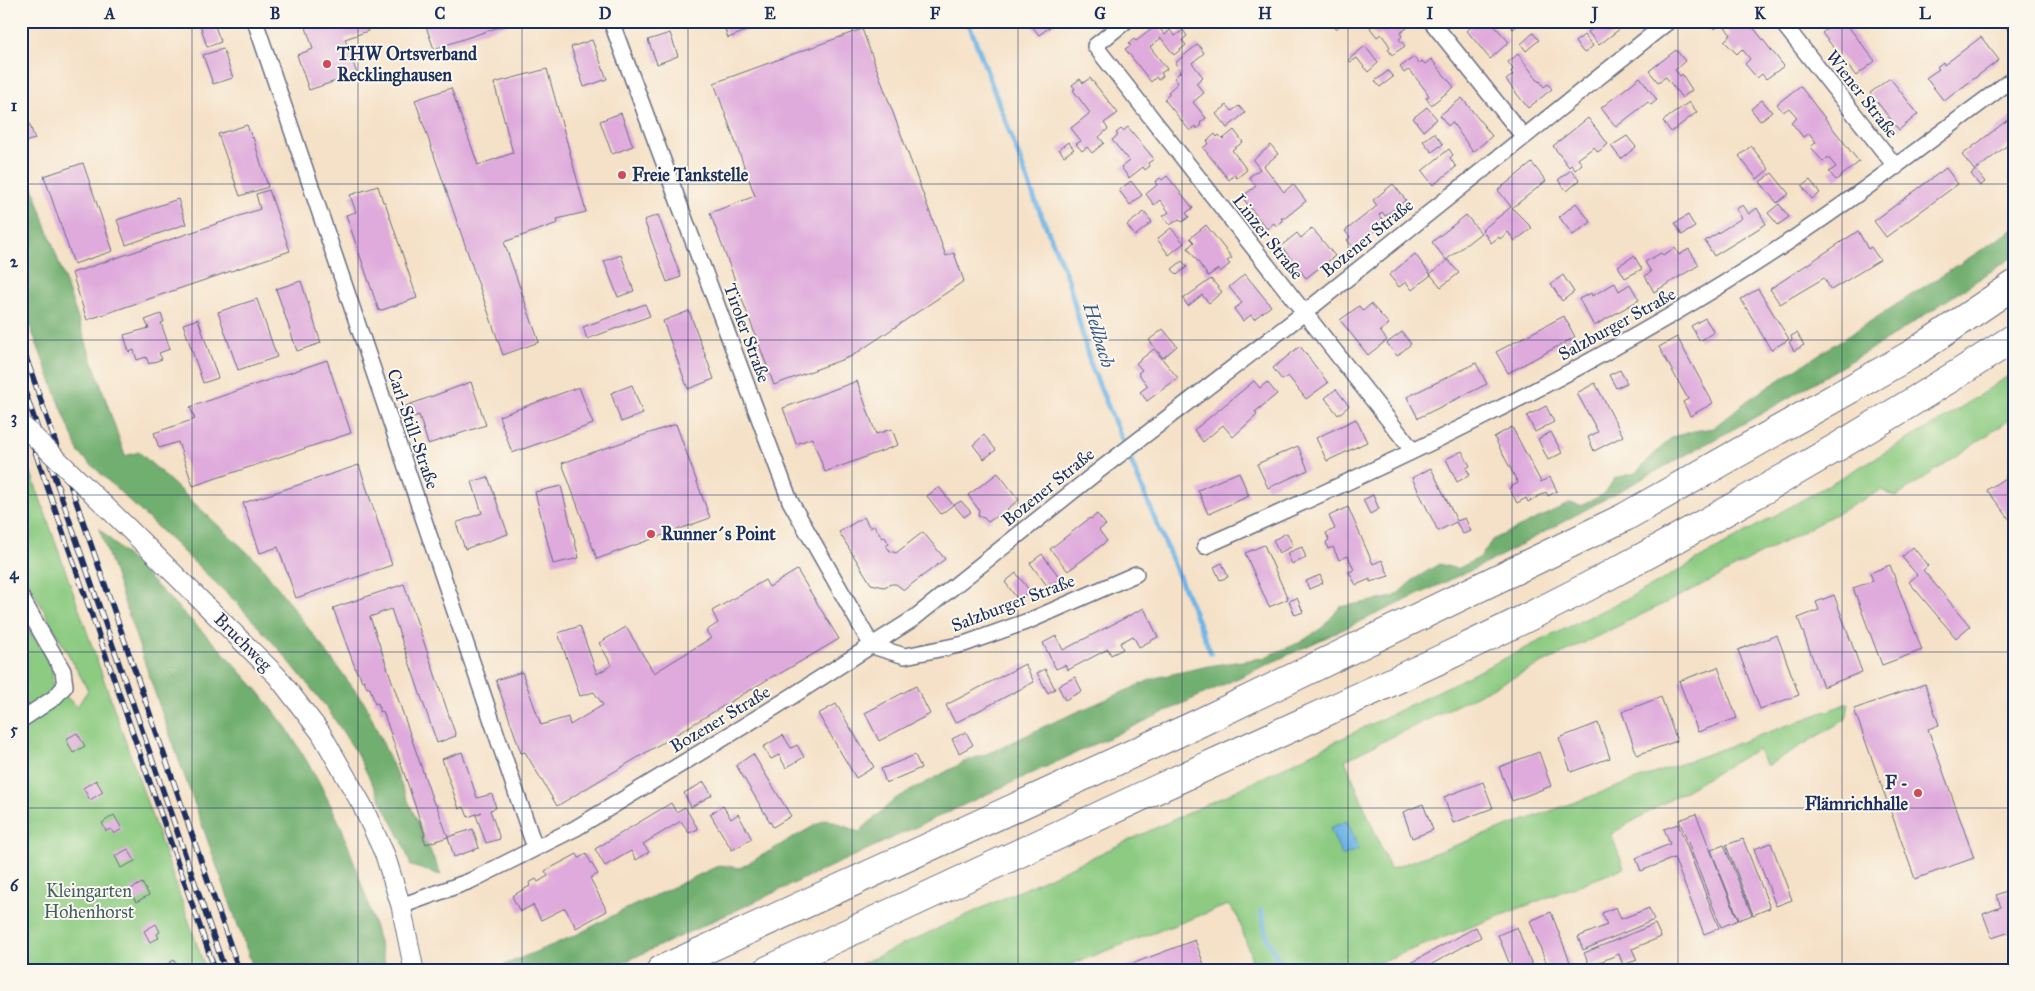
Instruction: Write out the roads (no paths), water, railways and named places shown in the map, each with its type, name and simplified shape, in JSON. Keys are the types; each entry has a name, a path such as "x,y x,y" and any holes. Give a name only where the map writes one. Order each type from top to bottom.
{"highway":[{"path":"661,970 1195,725 1625,518 1912,354 2014,285"},
{"path":"768,970 1384,686 1585,588 1695,529 1802,468 1930,392 2014,338"}],"street":[{"name":"Carl-Still-Straße","path":"255,21 535,848"},
{"name":"Tiroler Straße","path":"611,21 790,501 872,646"},
{"name":"Linzer Straße","path":"1126,21 1094,46 1412,451"},
{"path":"1431,21 1524,137"},
{"name":"Bozener Straße","path":"401,906 470,881 576,828 913,619 1120,454 1304,313 1669,21"},
{"name":"Wiener Straße","path":"1781,21 1896,166"},
{"name":"Salzburger Straße","path":"1205,546 1343,485 1412,451 1590,362 1672,315 1751,266 1896,166 2014,78"},
{"name":"Bruchweg","path":"21,424 277,676 322,733 362,804 385,855 401,906 414,970"},
{"name":"Salzburger Straße","path":"872,646 905,656 964,644 1030,620 1136,574"},
{"path":"21,598 63,672 64,686 54,698 21,720"}],"water":[{"path":"1347,821 1359,849 1342,856 1330,828"}],"waterway":[{"name":"Hellbach","path":"968,21 1035,200 1068,279 1090,363 1211,653"},
{"name":"Hellbach","path":"1261,911 1268,941 1284,970"}],"railway":[{"path":"21,343 239,970"},
{"path":"21,380 225,970"},
{"path":"21,411 215,970"}],"place":[{"name":"THW Ortsverband Recklinghausen","path":"327,64"},
{"name":"Freie Tankstelle","path":"622,175"},
{"name":"Runner´s Point","path":"651,534"},
{"name":"F - Flämrichhalle","path":"1918,793"}],"park label":[{"name":"Kleingarten Hohenhorst","path":"89,901"}]}
